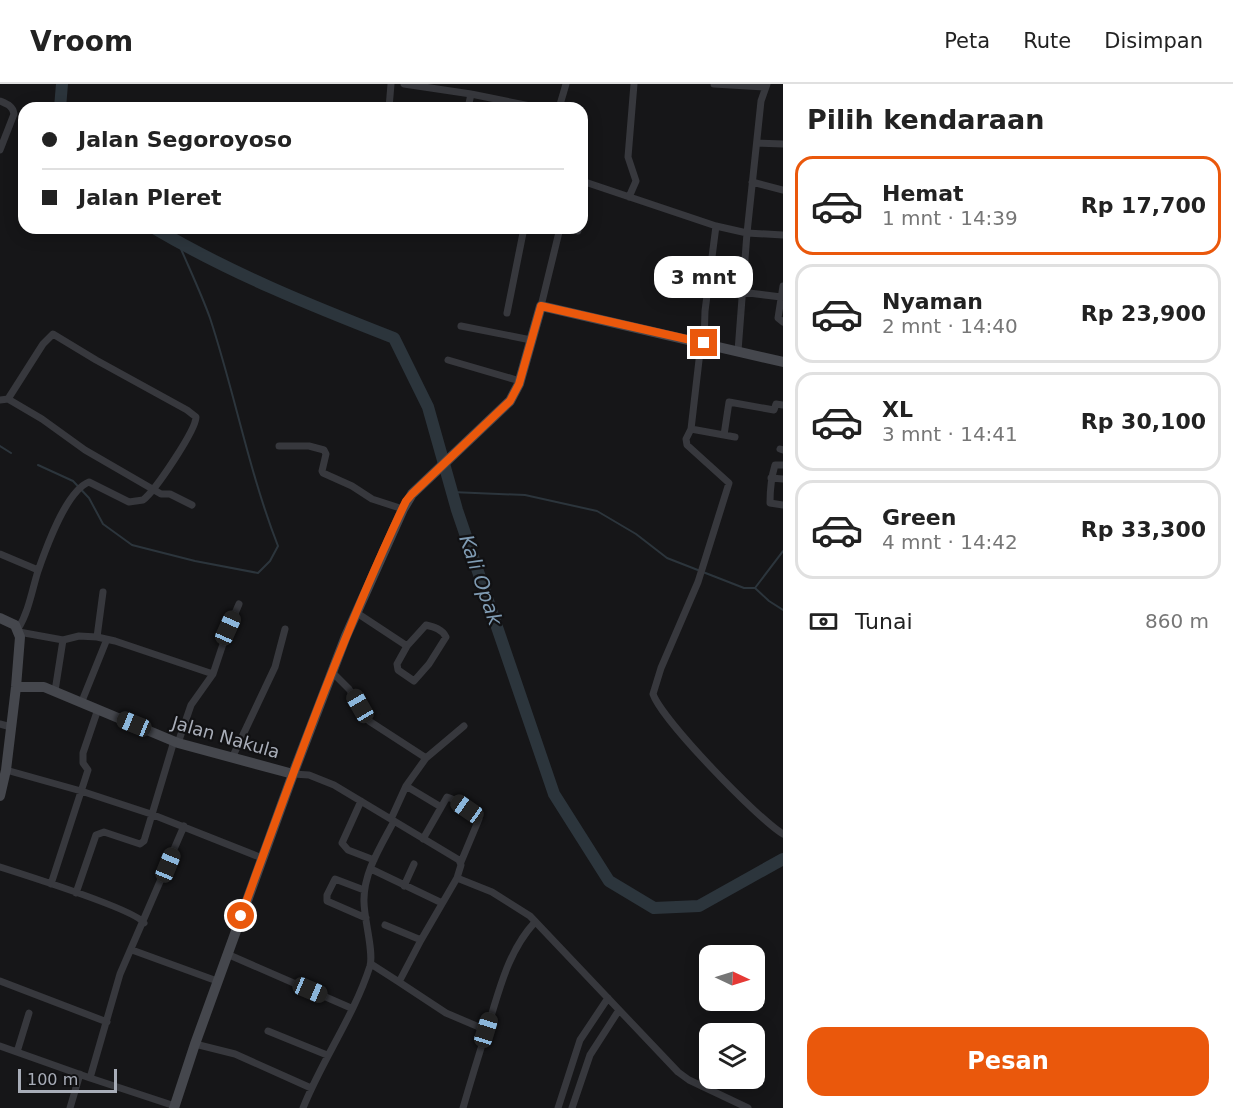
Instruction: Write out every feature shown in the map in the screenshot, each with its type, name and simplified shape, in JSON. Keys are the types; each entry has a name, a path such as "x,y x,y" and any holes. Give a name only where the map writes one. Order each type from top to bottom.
{"main road":[{"path":"174,1107 217,981 332,672 403,509 412,494 510,401 520,381 541,306 783,362"},
{"path":"0,618 11,622 18,630 16,687 6,726 6,770 0,796"},
{"name":"Jalan Nakula","path":"16,687 44,687 176,742 293,774"}],"street":[{"path":"390,102 391,84"},
{"path":"404,84 471,93 512,102"},
{"path":"561,102 566,84"},
{"path":"629,197 636,181 628,157 634,84"},
{"path":"714,84 765,86 752,182 741,292 738,351"},
{"path":"469,102 471,93"},
{"path":"0,101 10,105 14,114 0,150"},
{"path":"757,143 783,144"},
{"path":"752,182 783,190"},
{"path":"588,184 716,226 747,232 783,235"},
{"path":"716,226 691,429 686,439 687,445 729,483 698,582 661,668 653,694 660,709 707,761 766,821 783,834"},
{"path":"507,313 523,234"},
{"path":"541,306 559,234"},
{"path":"783,286 778,318 783,322"},
{"path":"741,292 781,297"},
{"path":"461,326 531,340"},
{"path":"8,399 43,344 53,334 196,417 194,427 153,489 143,500 129,502 92,483 86,483 76,492 61,514 38,570 26,612 18,630 63,640 79,636 107,639 213,674"},
{"path":"448,360 520,381"},
{"path":"0,400 8,399 42,419 86,450 162,495 172,495 192,505"},
{"path":"724,435 729,402 774,410 776,404 783,405"},
{"path":"691,429 735,437"},
{"path":"279,446 309,446 324,450 326,454 323,473 352,486 372,499 403,509"},
{"path":"783,465 775,465 771,478 770,503 783,505"},
{"path":"771,478 783,479"},
{"path":"1,558 38,570"},
{"path":"97,637 103,592"},
{"path":"76,893 96,835 104,832 142,844 176,742 191,705 213,674 226,632 239,604"},
{"path":"357,613 407,646"},
{"path":"426,625 435,627 446,637 423,672 414,681 398,670 397,664 407,646 426,625"},
{"path":"232,758 275,667 285,629"},
{"path":"82,702 107,639"},
{"path":"55,691 63,640"},
{"path":"332,672 349,688 367,719 426,758"},
{"path":"51,884 88,770 83,763 83,753 98,709"},
{"path":"303,1108 371,964 364,890 374,860 406,786 426,758 464,726"},
{"path":"6,770 151,814 262,858"},
{"path":"293,774 318,778 361,801 461,862"},
{"path":"406,786 441,807"},
{"path":"399,982 457,878 461,862 479,819 447,797 423,839"},
{"path":"361,801 342,843 348,850 374,860"},
{"path":"90,1078 120,974 144,923 183,826"},
{"path":"404,886 414,864"},
{"path":"0,867 138,916 144,923"},
{"path":"371,869 442,903"},
{"path":"457,878 492,892 524,911 678,1072 689,1080 748,1108"},
{"path":"364,890 335,879 327,895 327,901 366,918"},
{"path":"463,1108 513,950 535,922"},
{"path":"385,925 421,940"},
{"path":"132,950 217,981"},
{"path":"227,954 351,1008"},
{"path":"371,964 447,1013 486,1030"},
{"path":"0,981 107,1022"},
{"path":"558,1108 580,1040 608,998"},
{"path":"572,1108 590,1055 619,1010"},
{"path":"17,1052 29,1013"},
{"path":"268,1031 327,1055"},
{"path":"195,1044 235,1054 311,1088"},
{"path":"0,1046 174,1107"},
{"path":"70,1108 80,1074"}],"waterway":[{"name":"Kali Opak","path":"60,102 62,84"},
{"name":"Kali Opak","path":"165,234 242,274 394,338 428,407 457,510 554,794 609,881 654,908 699,906 783,859"},
{"path":"38,465 73,481 89,498 103,524 132,545 195,561 258,573 270,561 278,546 250,461 210,318 178,242"},
{"path":"0,446 11,453"},
{"path":"452,492 525,495 597,511 636,534 667,558 744,588 755,588 783,610"},
{"path":"755,588 783,551"}],"route":[{"path":"241,916 346,636 406,501 510,401 519,384 541,306 704,343"}]}
